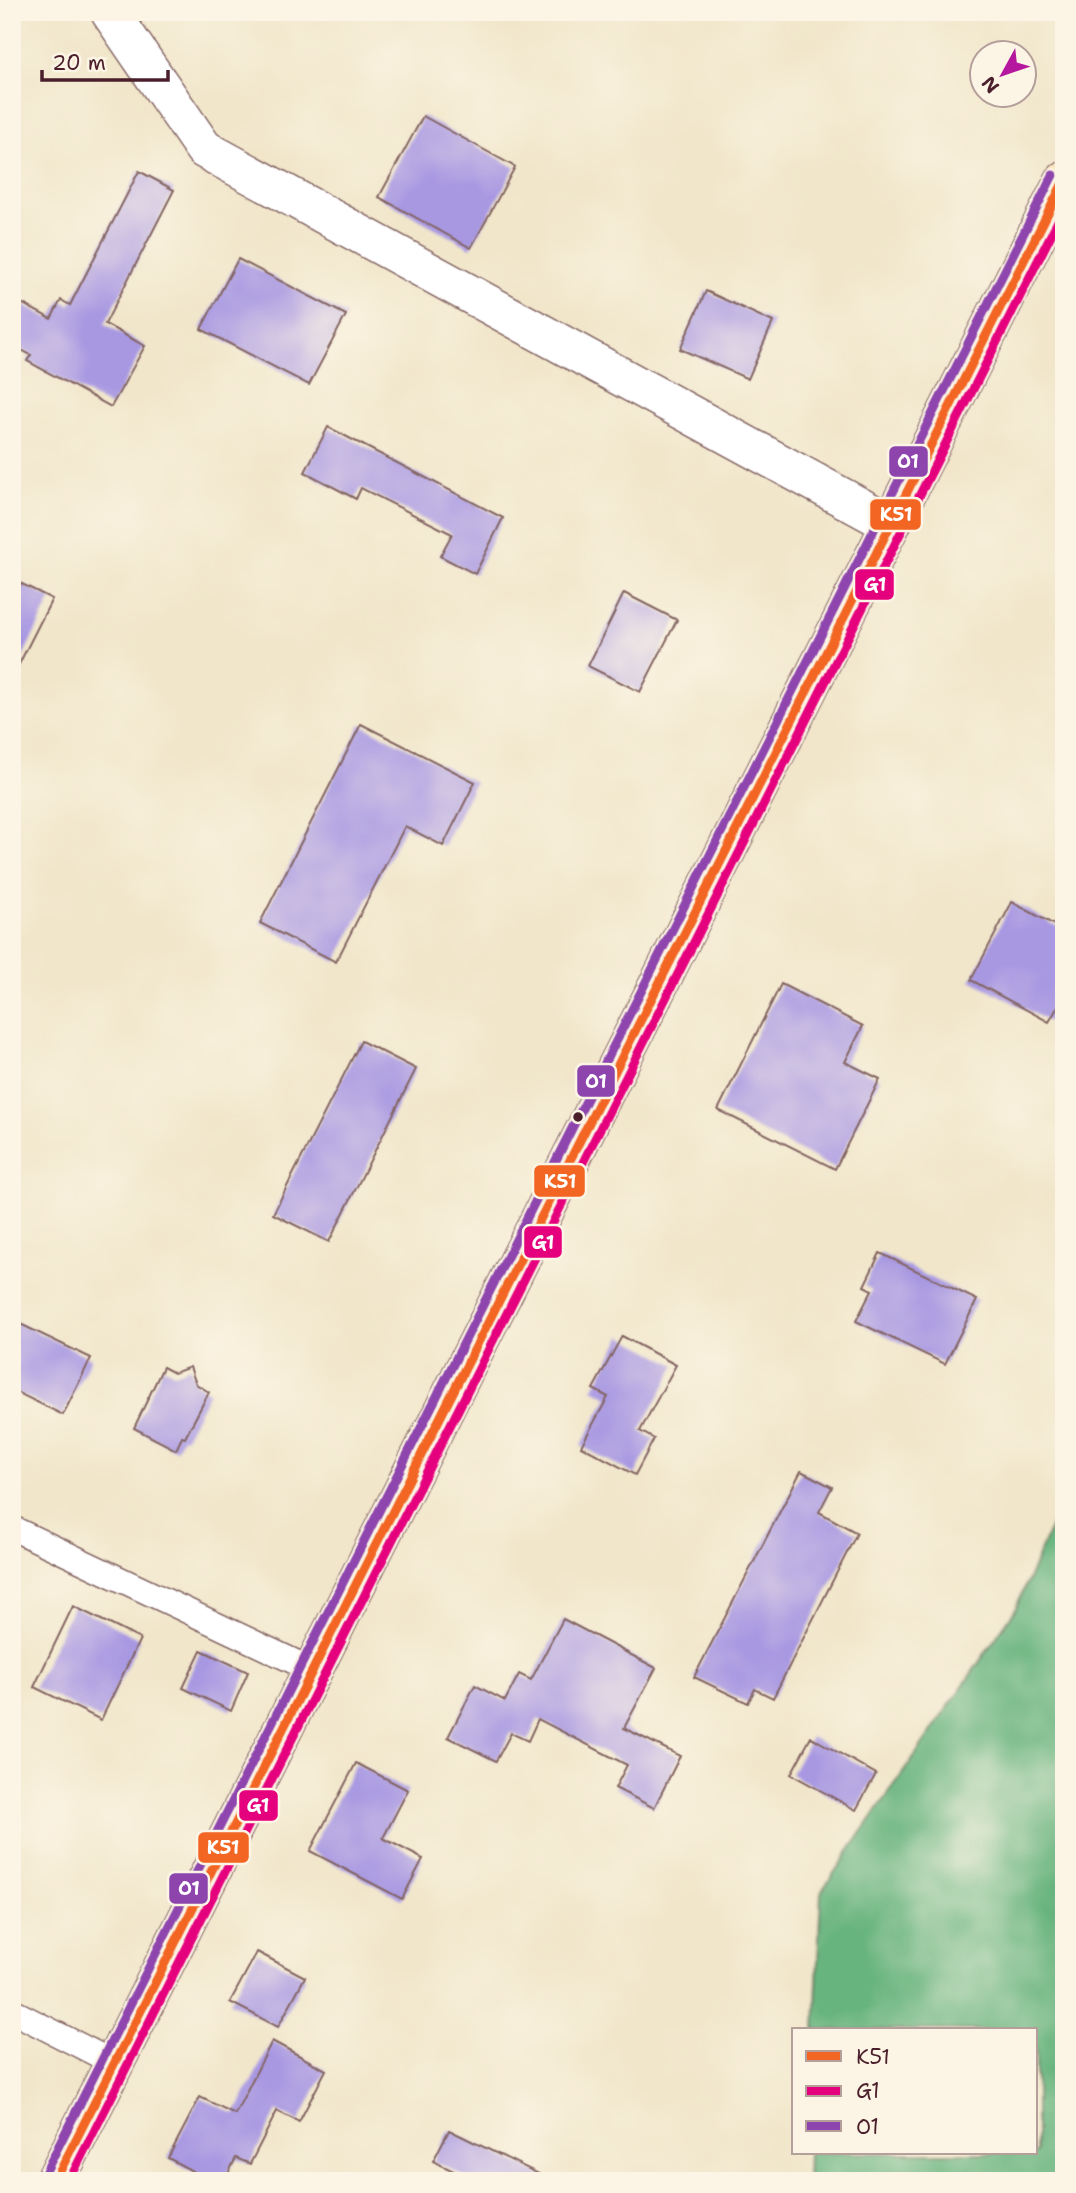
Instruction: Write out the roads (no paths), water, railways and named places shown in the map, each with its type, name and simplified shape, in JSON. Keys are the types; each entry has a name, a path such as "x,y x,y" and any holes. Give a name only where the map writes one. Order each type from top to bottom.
{"main road":[{"path":"55,2181 1064,181"}],"street":[{"path":"110,12 204,149 891,524"}],"lane":[{"path":"12,1528 312,1670"},
{"path":"12,2011 114,2063"}]}
